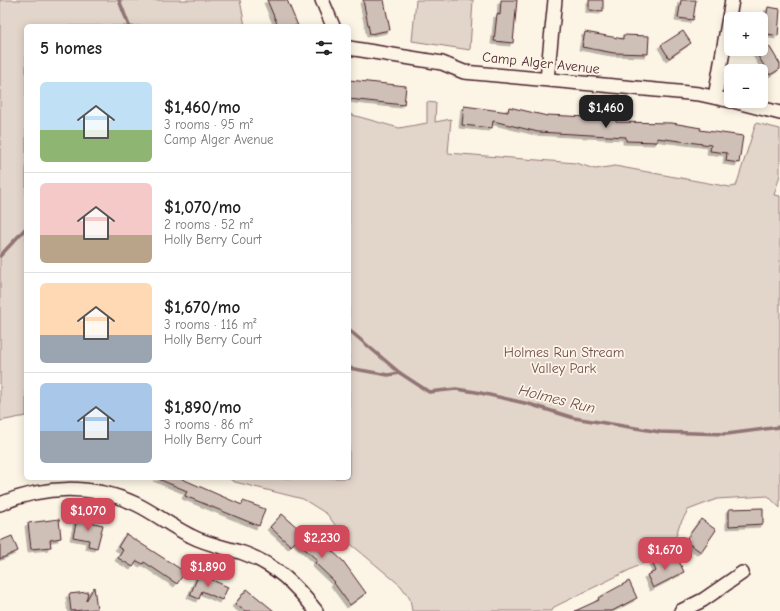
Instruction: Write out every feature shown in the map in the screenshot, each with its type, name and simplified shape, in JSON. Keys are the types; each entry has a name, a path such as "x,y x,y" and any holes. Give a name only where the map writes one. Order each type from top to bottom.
{"street":[{"path":"322,0 332,24"},
{"path":"547,79 555,0"},
{"path":"715,97 732,0"},
{"name":"Camp Alger Avenue","path":"351,48 442,63 464,72 547,79 724,99"},
{"name":"Camp Alger Avenue","path":"760,108 780,113"},
{"path":"0,504 36,492 58,489 98,492 118,497 137,504 191,536 261,561 277,570 293,583 316,611"},
{"path":"681,611 703,600 742,573"}],"green space":[{"path":"0,0 240,0 245,24 24,24 24,416 0,421"},
{"path":"416,0 473,0 470,50 412,41"},
{"name":"Holmes Run Stream Valley Park","path":"427,102 436,103 435,122 451,119 448,153 576,163 595,169 615,166 730,187 736,186 756,123 780,129 780,175 774,195 780,196 780,508 768,496 717,499 688,510 679,526 675,540 662,554 554,607 552,611 412,611 410,599 401,586 346,540 327,514 303,499 232,480 351,480 351,115 399,128 427,123"}],"building":[{"path":"267,0 287,0 297,24 277,24"},
{"path":"363,0 384,0 390,30 370,34"},
{"path":"501,0 517,0 513,43 494,41 497,14 500,15"},
{"path":"589,0 603,0 603,11 589,10"},
{"path":"681,0 696,0 693,20 678,18"},
{"path":"768,7 780,9 778,36 768,34"},
{"path":"683,31 691,43 669,58 661,45"},
{"path":"585,32 623,39 623,35 649,36 648,54 614,53 582,47"},
{"path":"768,47 780,64 780,69 770,75 768,72 768,64 763,64 758,56 768,56"},
{"path":"351,80 406,86 404,105 351,99"},
{"path":"464,106 508,112 509,107 547,116 616,119 616,122 672,123 701,128 700,130 743,136 739,163 726,161 727,153 710,151 711,145 657,138 657,142 626,141 626,137 538,132 493,121 492,128 462,125"},
{"path":"161,480 185,480 242,505 243,501 265,509 259,526 185,496 187,491"},
{"path":"763,508 763,524 729,526 729,509"},
{"path":"282,514 316,544 320,540 343,561 366,593 350,605 334,583 335,582 315,563 317,560 296,541 291,546 270,527"},
{"path":"59,519 61,538 50,540 51,547 31,549 28,523"},
{"path":"77,519 103,525 97,548 88,546 89,540 73,537"},
{"path":"701,519 716,530 701,552 685,541"},
{"path":"126,534 185,572 177,584 144,562 143,564 137,561 133,567 118,558 123,550 118,547"},
{"path":"12,536 18,551 0,559 0,541"},
{"path":"662,557 665,563 677,557 684,572 653,588 647,575 656,571 652,562"},
{"path":"199,574 228,587 222,600 202,591 199,599 190,595"},
{"path":"629,581 637,598 612,611 575,611 599,600 598,598"},
{"path":"94,587 97,609 71,611 69,594 88,592 86,601"},
{"path":"247,589 274,611 245,611 235,604"}],"waterway":[{"name":"Holmes Run","path":"119,0 128,24"},
{"path":"0,256 24,230"},
{"name":"Holmes Run","path":"351,332 400,373 429,392 456,389 476,392 529,404 574,418 660,432 727,434 780,427"},
{"path":"351,368 388,375 400,373"}]}
